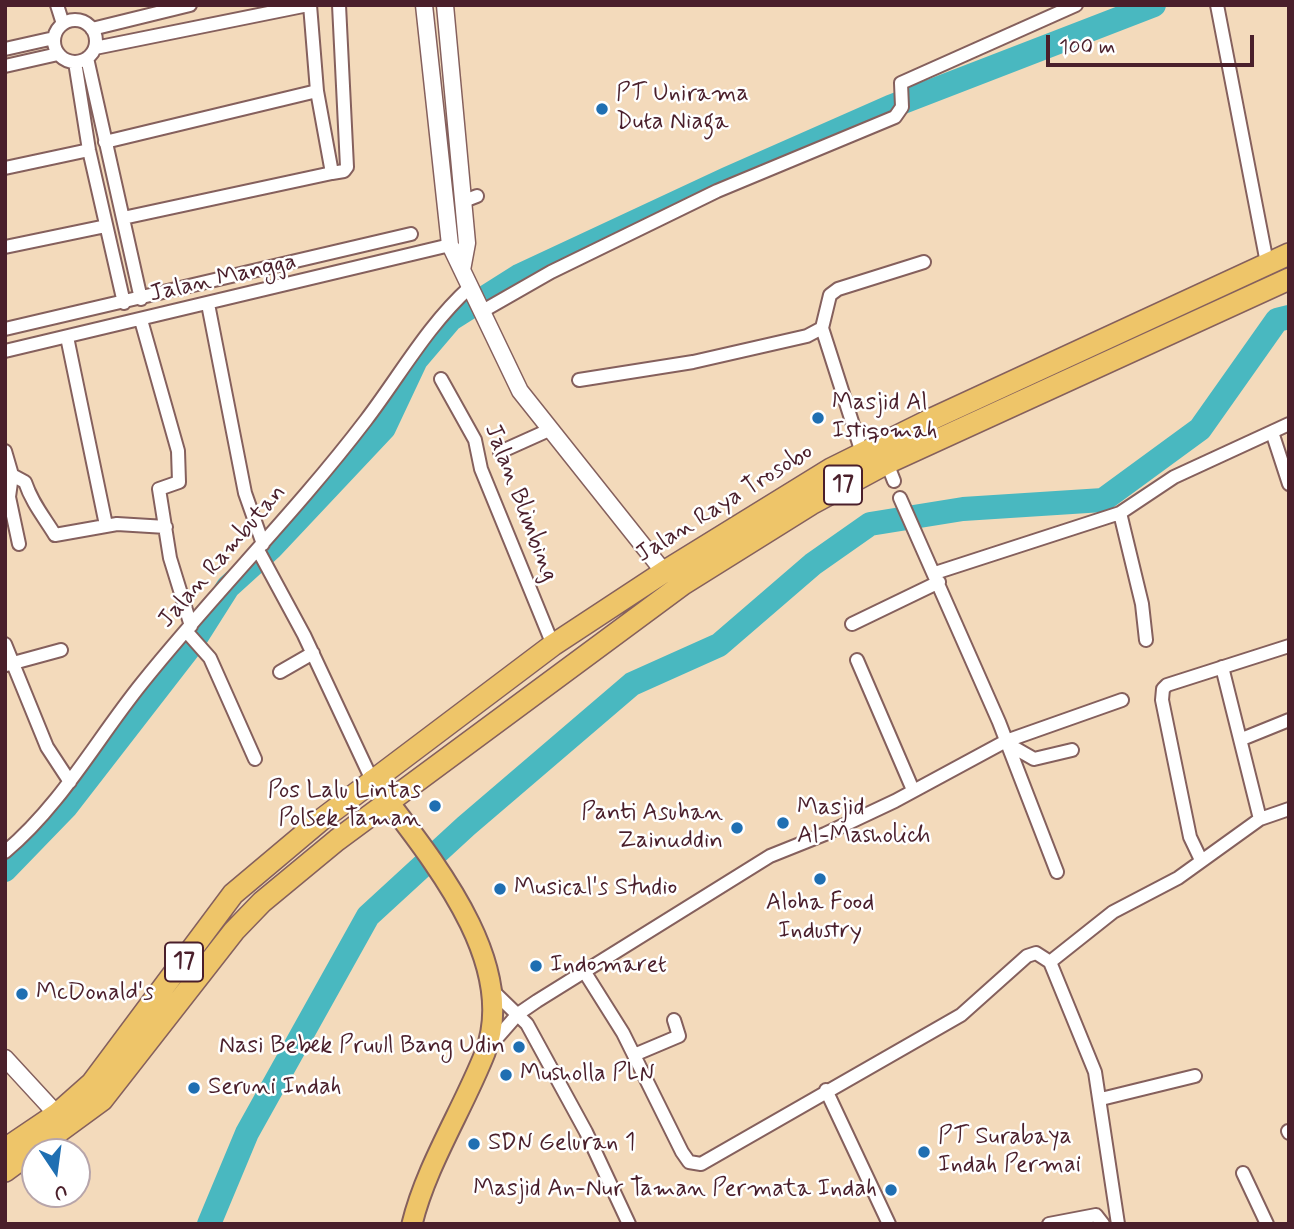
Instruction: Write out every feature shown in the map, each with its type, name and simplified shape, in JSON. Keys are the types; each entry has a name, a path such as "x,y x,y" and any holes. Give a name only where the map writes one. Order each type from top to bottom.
{"highway":[{"name":"Jalan Raya Trosobo","path":"372,780 553,645 780,499 862,453 1289,254"},
{"name":"Jalan Raya Trosobo","path":"388,802 683,584 801,510 890,472 1287,285"},
{"name":"17","path":"5,1171 63,1121 233,894 372,780"},
{"name":"17","path":"5,1149 102,1100 243,922 327,849 388,802"}],"main road":[{"path":"372,780 442,876 481,948 493,991 486,1049 412,1224"}],"street":[{"path":"57,5 69,22 92,29 190,5"},
{"path":"5,49 54,38 69,22 71,5"},
{"path":"5,66 58,54 86,56 309,5 317,91 332,173"},
{"path":"123,218 344,171 347,167 339,5"},
{"path":"424,5 450,245 520,391 664,572"},
{"path":"445,5 470,199 462,270"},
{"name":"Jalan Rambutan","path":"5,852 70,782 141,684 192,634 262,552 366,419 429,327 476,301 551,272 717,191 895,117 902,107 899,93 901,83 1076,5"},
{"path":"1217,5 1267,264"},
{"path":"92,29 86,56 89,150 124,303"},
{"path":"54,38 58,54"},
{"path":"86,56 141,299"},
{"path":"105,142 317,91"},
{"path":"5,168 89,150"},
{"path":"5,247 106,226"},
{"path":"5,329 411,234"},
{"name":"Jalan Mangga","path":"5,351 450,245"},
{"path":"862,453 822,328 830,295 838,289 924,262"},
{"path":"208,304 245,493 262,552 372,780"},
{"path":"141,320 178,451 181,476 179,482 159,489 173,566 192,634 210,658 255,759"},
{"path":"579,380 693,362 807,336 822,328"},
{"path":"68,337 106,525"},
{"name":"Jalan Blimbing","path":"441,379 475,440 481,469 553,645"},
{"path":"852,624 937,578 1114,515 1174,477 1289,424"},
{"path":"500,452 549,430"},
{"path":"1272,432 1289,484"},
{"path":"5,451 12,475 9,497 19,544"},
{"path":"12,475 25,482 31,502 45,516 55,535 106,525 166,527"},
{"path":"901,500 1006,742 1057,872"},
{"path":"1114,515 1142,604 1146,640"},
{"path":"5,644 8,664 47,747 70,782"},
{"path":"1196,863 1161,696 1167,685 1289,646"},
{"path":"8,664 61,650"},
{"path":"279,672 313,653"},
{"path":"857,660 913,790"},
{"path":"1222,667 1260,819"},
{"path":"486,1049 518,1014 770,856 825,834 1006,742 1122,701"},
{"path":"1242,740 1289,720"},
{"path":"1006,742 1034,759 1072,750"},
{"path":"1050,962 1113,912 1178,878 1260,819 1289,809"},
{"path":"584,971 634,1055 682,1152 696,1164 709,1160 826,1090 961,1015 1027,956 1036,953 1050,962 1092,1062 1101,1098 1118,1224"},
{"path":"493,991 527,1024 586,1132 629,1224"},
{"path":"634,1055 679,1036 674,1020"},
{"path":"5,1058 63,1121"},
{"path":"1101,1098 1195,1076"},
{"path":"826,1090 889,1224"},
{"path":"1243,1173 1267,1224"},
{"path":"1049,1224 1089,1215 1096,1215 1103,1224"}],"waterway":[{"path":"5,870 66,807 190,647 228,587 272,547 384,428 416,360 451,319 519,276 727,179 890,107 1154,5"},
{"path":"209,1224 247,1133 368,916 466,826 632,684 719,645 813,564 870,524 963,509 1103,500 1200,429 1277,320 1289,317"}],"place":[{"name":"PT Unirama Duta Niaga","path":"602,109"},
{"name":"Masjid Al Istiqomah","path":"818,418"},
{"name":"Pos Lalu Lintas Polsek Taman","path":"435,806"},
{"name":"Masjid Al-Masholich","path":"783,823"},
{"name":"Panti Asuhan Zainuddin","path":"737,828"},
{"name":"Aloha Food Industry","path":"820,879"},
{"name":"Musical's Studio","path":"500,889"},
{"name":"Indomaret","path":"536,966"},
{"name":"McDonald's","path":"22,994"},
{"name":"Nasi Bebek Pruull Bang Udin","path":"519,1047"},
{"name":"Musholla PLN","path":"506,1075"},
{"name":"Seruni Indah","path":"194,1088"},
{"name":"SDN Geluran 1","path":"474,1144"},
{"name":"PT Surabaya Indah Permai","path":"924,1152"},
{"name":"Masjid An-Nur Taman Permata Indah","path":"891,1190"}]}
